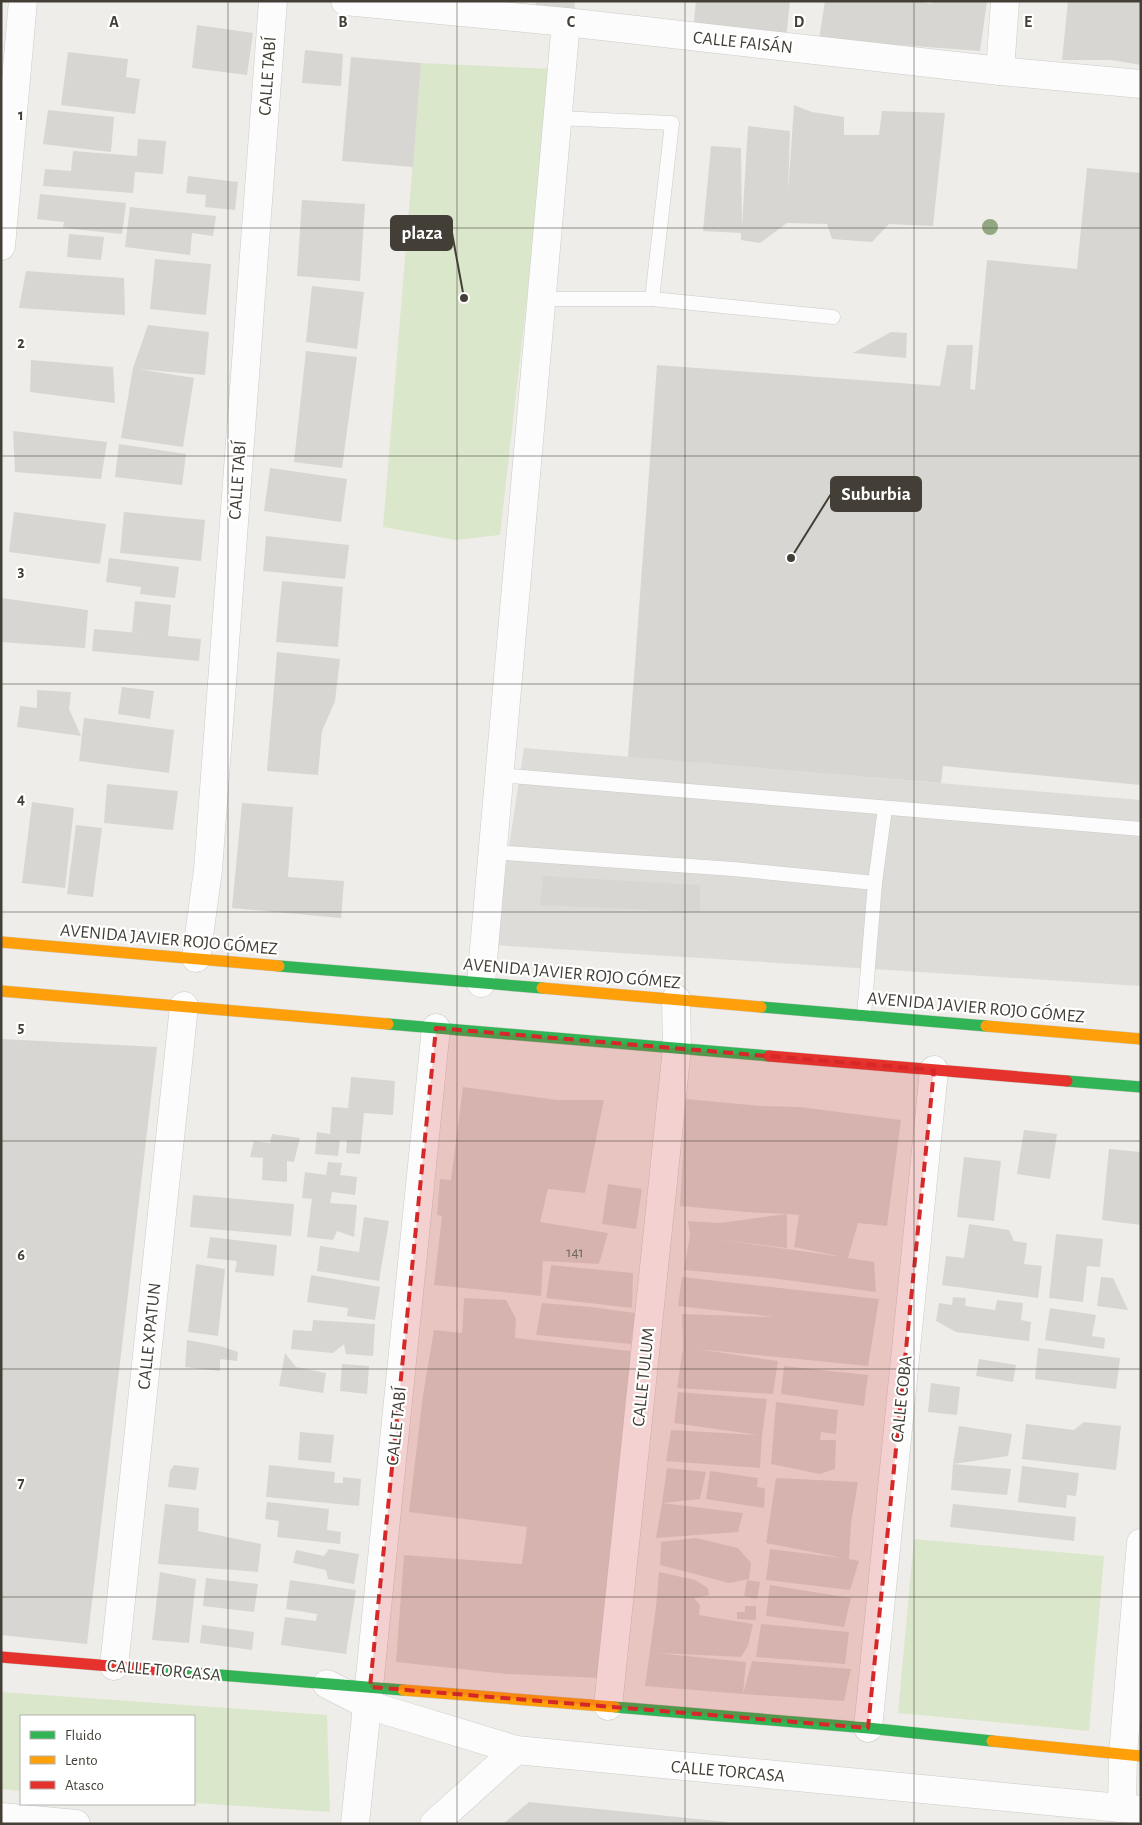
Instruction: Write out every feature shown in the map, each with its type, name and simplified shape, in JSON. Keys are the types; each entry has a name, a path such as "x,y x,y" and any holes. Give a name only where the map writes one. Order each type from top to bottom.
{"main road":[{"name":"AVENIDA JAVIER ROJO GÓMEZ","path":"1,942 1141,1039"},
{"path":"1,991 1141,1087"},
{"name":"CALLE TORCASA","path":"1,1657 327,1684"},
{"name":"CALLE TORCASA","path":"369,1696 608,1706 868,1728 1132,1755"}],"street":[{"path":"1,246 23,1"},
{"name":"CALLE TABÍ","path":"196,958 208,870 273,1"},
{"name":"CALLE FAISÁN","path":"345,1 472,7 566,22 1141,84"},
{"path":"1000,70 1005,1"},
{"path":"481,983 566,22"},
{"name":"CALLE TULUM","path":"608,1706 678,1048 676,999"},
{"name":"CALLE XPATUN","path":"114,1666 184,1006"},
{"name":"CALLE TABÍ","path":"355,1824 436,1028"},
{"name":"CALLE COBA","path":"868,1728 934,1070"},
{"path":"1127,1814 1132,1755 1141,1543"},
{"name":"CALLE TORCASA","path":"327,1684 369,1696 516,1750 1127,1814"},
{"path":"434,1824 516,1750"},
{"path":"1,1817 76,1824"}],"lane":[{"path":"557,118 672,123 652,299"},
{"path":"541,299 652,299 833,317"},
{"path":"499,775 1141,829"},
{"path":"864,1015 875,882 885,808"},
{"path":"492,852 733,869 875,882"}],"highlighted area":[{"path":"436,1028 934,1070 868,1728 370,1687"}],"green space":[{"path":"421,63 553,69 500,535 456,540 383,527"},
{"path":"914,1539 1104,1556 1089,1731 898,1713"},
{"path":"1,1692 327,1715 330,1812 195,1803 195,1715 20,1715 20,1791 1,1789"}],"shaded area":[{"path":"524,748 1141,800 1141,986 494,945"}],"building":[{"path":"536,1 575,1 574,18 534,16"},
{"path":"696,1 790,1 786,39 693,30"},
{"path":"825,1 919,1 931,4 932,1 987,1 980,51 819,39"},
{"path":"1068,1 1141,1 1141,65 1111,60 1062,60"},
{"path":"197,25 253,33 247,75 192,68"},
{"path":"305,50 343,54 341,86 302,83"},
{"path":"68,52 128,59 126,77 140,79 135,114 61,105"},
{"path":"351,57 421,63 413,167 342,161"},
{"path":"794,105 812,112 844,117 844,135 879,135 882,111 945,113 933,226 889,224 872,242 832,239 827,224 787,223 760,243 741,240 741,233 703,231 711,146 741,148 742,226 748,126 790,131 788,194"},
{"path":"48,110 114,117 111,152 43,144"},
{"path":"138,139 166,141 163,174 135,172 133,193 43,186 45,169 71,171 73,151 137,156"},
{"path":"1087,168 1141,173 1141,785 943,766 941,783 628,757 657,365 940,386 947,345 973,345 970,389 975,390 987,260 1077,269"},
{"path":"188,176 238,182 235,210 205,207 206,195 186,193"},
{"path":"40,194 126,203 122,234 63,228 64,222 37,219"},
{"path":"302,200 365,204 360,281 297,276"},
{"path":"130,207 216,216 213,236 192,233 190,255 125,247"},
{"path":"69,234 104,237 101,260 67,257"},
{"path":"155,259 211,264 206,315 150,309"},
{"path":"26,271 124,278 125,315 19,308"},
{"path":"312,286 364,292 357,349 306,342"},
{"path":"148,325 209,332 205,375 138,369 194,378 183,447 121,438 133,368"},
{"path":"891,332 907,333 906,358 853,353"},
{"path":"306,351 357,357 342,468 294,462"},
{"path":"31,360 113,367 115,403 30,392"},
{"path":"13,431 107,442 101,479 15,472"},
{"path":"119,444 186,454 182,485 115,477"},
{"path":"270,468 347,479 341,522 264,511"},
{"path":"14,512 106,524 100,564 9,552"},
{"path":"124,512 205,520 201,561 120,553"},
{"path":"266,536 349,545 345,579 263,571"},
{"path":"109,558 179,567 175,598 140,594 141,587 106,582"},
{"path":"282,581 343,587 338,647 276,642"},
{"path":"1,598 88,610 85,648 1,642"},
{"path":"135,601 171,605 168,636 201,639 199,661 92,651 94,629 140,633 132,632"},
{"path":"277,652 340,659 335,701 322,731 318,775 267,771"},
{"path":"122,687 154,691 150,719 118,714"},
{"path":"37,690 71,692 69,709 81,736 17,727 20,706 37,708"},
{"path":"84,718 174,730 169,773 79,761"},
{"path":"107,784 178,791 173,830 104,823"},
{"path":"32,802 74,808 65,888 22,883"},
{"path":"242,803 293,807 288,877 344,881 341,918 232,908"},
{"path":"76,825 102,828 93,897 67,894"},
{"path":"543,876 700,885 700,912 540,905"},
{"path":"1,1039 157,1047 87,1644 1,1635"},
{"path":"351,1077 395,1081 393,1115 364,1113 360,1154 346,1153 347,1140 340,1140 338,1156 315,1154 317,1132 330,1134 332,1107 348,1108"},
{"path":"463,1087 557,1100 604,1100 585,1193 548,1189 540,1222 608,1233 599,1264 543,1261 541,1296 434,1285 442,1216 437,1215 440,1179 451,1180"},
{"path":"686,1099 761,1106 800,1107 901,1120 887,1226 858,1223 848,1258 874,1262 876,1292 771,1278 684,1270 690,1235 688,1221 720,1223 787,1214 680,1206","holes":["787,1214 799,1215 794,1247 843,1257 715,1239 787,1248"]},
{"path":"1024,1130 1057,1134 1050,1179 1017,1174"},
{"path":"272,1134 300,1138 294,1162 287,1161 287,1182 262,1180 263,1158 250,1157 254,1141 270,1143"},
{"path":"1109,1149 1141,1152 1141,1225 1102,1220"},
{"path":"964,1157 1001,1161 994,1221 957,1217"},
{"path":"328,1162 342,1163 340,1175 357,1177 355,1195 332,1192 330,1203 357,1205 354,1237 337,1231 333,1240 307,1237 312,1199 302,1198 305,1172 326,1175"},
{"path":"608,1184 642,1189 636,1229 602,1224"},
{"path":"193,1195 294,1204 291,1236 190,1227"},
{"path":"364,1217 389,1221 379,1281 317,1271 320,1246 359,1252"},
{"path":"969,1224 1009,1230 1014,1241 1027,1243 1024,1264 1042,1266 1038,1298 942,1285 946,1256 964,1258"},
{"path":"1056,1234 1103,1239 1100,1267 1087,1266 1083,1302 1049,1298"},
{"path":"210,1237 277,1245 274,1276 235,1272 237,1261 207,1258"},
{"path":"196,1264 225,1269 218,1336 188,1332"},
{"path":"551,1265 633,1273 632,1308 546,1298"},
{"path":"311,1275 380,1287 375,1320 347,1316 348,1308 307,1302"},
{"path":"682,1277 879,1299 868,1366 697,1349 778,1361 773,1394 677,1388 683,1348 682,1314 775,1317 678,1306"},
{"path":"1101,1277 1113,1278 1128,1310 1097,1306"},
{"path":"953,1297 966,1298 965,1306 995,1310 997,1300 1023,1303 1021,1320 1031,1322 1029,1341 956,1332 936,1321 939,1303 952,1305"},
{"path":"464,1298 506,1300 516,1319 515,1338 630,1351 631,1383 624,1423 622,1462 599,1678 507,1674 396,1662 404,1555 522,1564 527,1527 409,1512 423,1395 434,1330 462,1333"},
{"path":"542,1303 635,1313 631,1344 536,1335"},
{"path":"1050,1308 1096,1315 1092,1336 1105,1338 1104,1349 1045,1340"},
{"path":"313,1320 375,1324 373,1356 346,1354 344,1344 333,1353 291,1349 293,1330 312,1331"},
{"path":"187,1340 220,1346 238,1352 237,1361 220,1359 220,1371 185,1367"},
{"path":"1038,1348 1120,1358 1116,1389 1035,1379"},
{"path":"285,1353 296,1367 326,1373 323,1393 279,1386"},
{"path":"979,1359 1016,1365 1013,1382 976,1376"},
{"path":"342,1364 369,1366 367,1394 340,1391"},
{"path":"784,1366 868,1375 864,1406 781,1394"},
{"path":"931,1383 960,1387 957,1415 928,1412"},
{"path":"678,1392 767,1399 760,1468 666,1461 671,1430 758,1435 674,1423"},
{"path":"776,1402 838,1410 836,1434 821,1432 820,1440 836,1440 835,1469 820,1474 771,1464"},
{"path":"1084,1422 1121,1426 1116,1470 1022,1459 1026,1424 1074,1430"},
{"path":"959,1426 1012,1434 1008,1456 953,1464"},
{"path":"300,1432 334,1435 331,1463 298,1460"},
{"path":"953,1464 1011,1469 1007,1495 951,1490"},
{"path":"174,1465 199,1468 196,1490 168,1487 170,1471"},
{"path":"269,1465 335,1472 334,1483 343,1483 343,1477 361,1479 359,1506 266,1497"},
{"path":"1022,1466 1079,1473 1076,1496 1067,1495 1066,1508 1018,1502"},
{"path":"667,1468 706,1472 700,1499 662,1503"},
{"path":"710,1471 758,1478 757,1487 765,1488 764,1508 706,1499"},
{"path":"776,1478 858,1482 851,1523 849,1559 859,1561 850,1590 766,1580 770,1549 843,1558 766,1543"},
{"path":"267,1502 329,1509 327,1530 341,1532 340,1544 277,1537 279,1521 265,1519"},
{"path":"662,1503 743,1513 738,1532 656,1538"},
{"path":"165,1504 199,1508 198,1531 261,1544 258,1572 158,1564"},
{"path":"953,1504 1076,1517 1074,1541 950,1527"},
{"path":"696,1538 738,1548 751,1563 749,1579 729,1583 660,1565 661,1542"},
{"path":"329,1549 359,1554 354,1584 328,1579 326,1570 293,1563 296,1550 324,1556"},
{"path":"160,1572 196,1579 189,1643 152,1640"},
{"path":"659,1572 695,1580 708,1588 709,1595 694,1598 700,1605 699,1615 753,1624 748,1646 741,1657 657,1653 746,1662 743,1694 645,1686"},
{"path":"206,1578 258,1584 254,1612 203,1606"},
{"path":"290,1580 356,1590 346,1654 281,1645 285,1617 316,1621 317,1614 286,1609"},
{"path":"747,1580 760,1582 757,1599 744,1596"},
{"path":"770,1585 851,1598 844,1627 766,1616"},
{"path":"745,1606 756,1606 756,1620 737,1619 737,1612 745,1612"},
{"path":"761,1624 849,1632 845,1664 756,1657"},
{"path":"202,1625 254,1632 252,1650 200,1643"},
{"path":"752,1661 851,1669 844,1701 743,1694"},
{"path":"529,1802 727,1822 726,1824 503,1824"}],"traffic: fast":[{"path":"279,966 542,988"},
{"path":"761,1007 986,1026"},
{"path":"388,1024 769,1056"},
{"path":"1067,1081 1141,1087"},
{"path":"159,1670 403,1690"},
{"path":"615,1707 868,1728 992,1741"}],"traffic: slow":[{"path":"1,942 279,966"},
{"path":"542,988 761,1007"},
{"path":"1,991 388,1024"},
{"path":"986,1026 1141,1039"},
{"path":"403,1690 615,1707"},
{"path":"992,1741 1141,1756"}],"traffic: jam":[{"path":"769,1056 1067,1081"},
{"path":"1,1657 159,1670"}],"place":[{"name":"plaza","path":"464,298"},
{"name":"Suburbia","path":"791,558"}]}
